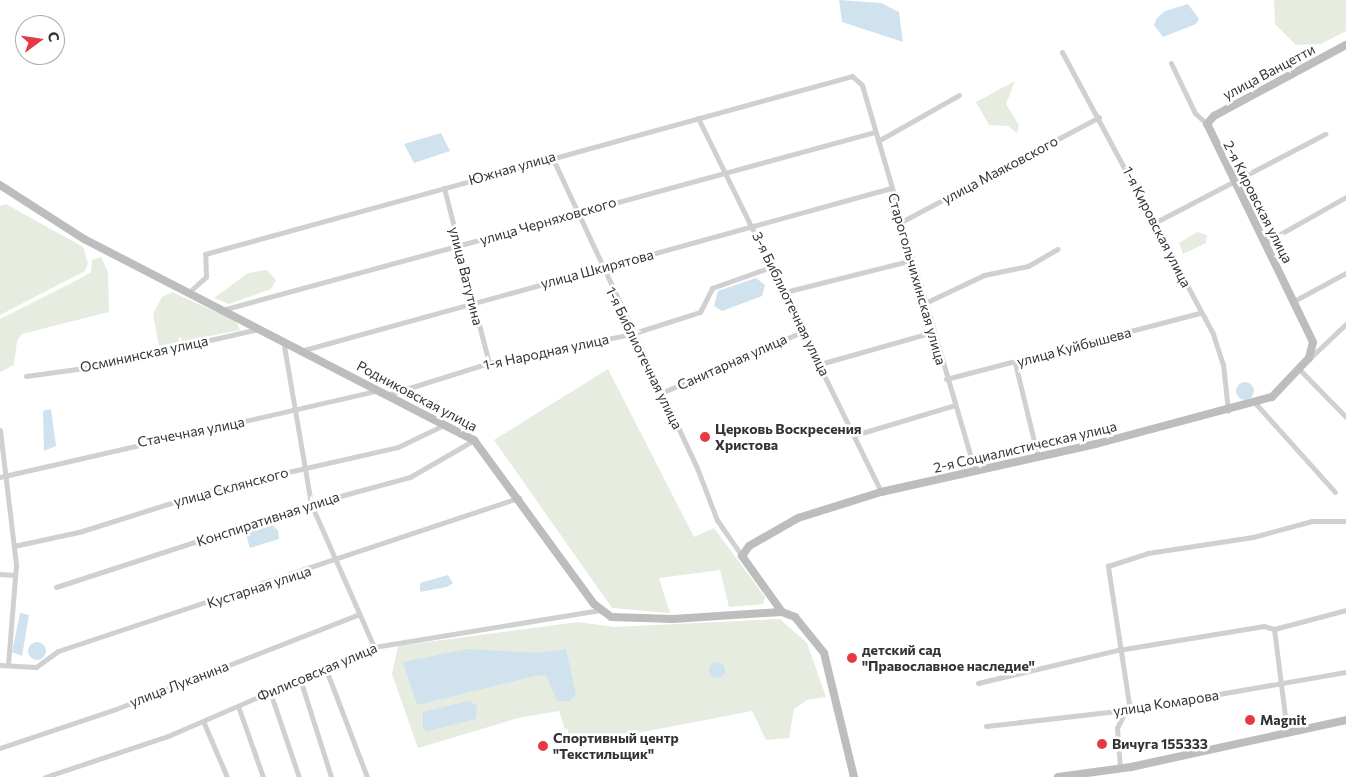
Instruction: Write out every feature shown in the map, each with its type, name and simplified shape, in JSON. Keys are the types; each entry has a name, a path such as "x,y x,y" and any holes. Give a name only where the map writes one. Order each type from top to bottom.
{"main road":[{"name":"улица Ванцетти","path":"1207,124 1214,116 1346,45"},
{"name":"2-я Кировская улица","path":"1207,124 1313,342 1309,358"},
{"name":"Родниковская улица","path":"0,185 52,222 221,311 283,339 390,394 474,440 520,498 600,610"},
{"name":"2-я Социалистическая улица","path":"742,556 748,546 798,518 881,492 975,472 1256,404 1272,397 1309,358"},
{"path":"742,556 782,612 805,625 824,653 854,777"},
{"path":"600,610 623,620 782,612"},
{"path":"1058,777 1131,767 1346,720"},
{"path":"1131,767 1133,777"}],"street":[{"name":"1-я Кировская улица","path":"1062,52 1156,222 1220,354 1228,411"},
{"name":"2-я Кировская улица","path":"1170,63 1196,113 1207,124"},
{"name":"Южная улица","path":"188,293 206,276 205,254 847,76 862,85"},
{"name":"Старогольчихинская улица","path":"862,85 946,379 975,472"},
{"path":"878,140 959,95"},
{"name":"улица Маяковского","path":"901,222 1099,116"},
{"name":"3-я Библиотечная улица","path":"698,118 856,435 881,492"},
{"name":"улица Черняховского","path":"221,311 875,132"},
{"path":"1156,222 1235,183 1325,134"},
{"name":"1-я Библиотечная улица","path":"552,157 717,520 742,556"},
{"name":"улица Ватутина","path":"444,188 489,363"},
{"name":"улица Шкирятова","path":"304,350 891,188"},
{"path":"1266,242 1346,197"},
{"path":"925,303 984,275 1028,266 1058,249"},
{"path":"785,292 912,260"},
{"name":"1-я Народная улица","path":"390,394 489,363 632,334 702,311 712,288 771,267"},
{"path":"1294,301 1346,273"},
{"name":"улица Куйбышева","path":"946,379 1015,363 1200,313"},
{"path":"1309,358 1346,325"},
{"name":"Осмининская улица","path":"26,376 91,367 260,328"},
{"name":"Санитарная улица","path":"661,394 804,331"},
{"path":"820,364 933,332"},
{"path":"283,339 310,504 357,616 374,647"},
{"path":"1015,363 1038,457"},
{"path":"1299,369 1346,417"},
{"name":"Стачечная улица","path":"3,477 128,445 295,411 382,390"},
{"path":"1256,404 1335,492"},
{"path":"856,435 955,405"},
{"name":"улица Склянского","path":"14,546 79,532 222,487 398,447 446,424"},
{"path":"0,430 3,477 14,546 15,575 8,664"},
{"name":"Конспиративная улица","path":"56,587 310,504 410,477 474,440"},
{"name":"Кустарная улица","path":"0,665 36,667 58,651 335,561 520,498"},
{"path":"1120,768 1117,728 1126,710 1106,572 1110,564 1156,552 1253,537 1312,521 1346,521"},
{"path":"0,574 15,575"},
{"name":"Филисовская улица","path":"45,777 203,721 324,667 374,647 600,610"},
{"path":"978,683 1118,650 1264,626 1274,629 1346,610"},
{"name":"улица Луканина","path":"0,748 116,709 357,616"},
{"path":"1274,629 1287,732"},
{"path":"324,667 367,777"},
{"name":"улица Комарова","path":"986,726 1126,710 1346,672"},
{"path":"300,679 332,777"},
{"path":"270,692 299,777"},
{"path":"238,706 263,777"},
{"path":"203,721 227,777"},
{"path":"69,770 71,777"}],"shaded area":[{"path":"1274,0 1346,0 1346,31 1321,44 1296,45 1275,24"},
{"path":"1015,81 1006,104 1019,125 1017,133 1008,126 989,125 976,102"},
{"path":"6,204 83,247 88,263 85,271 0,315 0,206"},
{"path":"1197,232 1207,235 1206,243 1183,254 1179,243"},
{"path":"101,257 108,272 109,312 22,334 17,341 14,365 0,372 0,319 83,277 91,272 92,260"},
{"path":"267,270 276,280 271,289 229,304 214,298 248,273"},
{"path":"172,292 236,321 240,330 159,346 153,314 162,297"},
{"path":"608,369 694,537 714,528 765,597 763,604 729,607 720,570 659,578 670,613 612,608 494,440"},
{"path":"780,619 807,643 826,697 807,700 794,709 789,738 766,740 752,711 570,746 559,711 518,718 418,748 392,674 398,646 578,622 614,627"}],"water":[{"path":"839,0 881,3 899,12 903,42 842,22"},
{"path":"1188,4 1199,19 1196,24 1163,37 1154,25 1157,18 1165,11"},
{"path":"441,133 450,151 414,163 404,144"},
{"path":"756,278 765,285 762,296 722,311 714,306 718,291"},
{"path":"1245,382 1251,385 1254,391 1251,397 1245,400 1239,397 1236,391 1239,385"},
{"path":"51,409 56,446 44,451 43,411"},
{"path":"270,523 278,530 279,539 250,548 245,532"},
{"path":"448,575 453,583 447,587 420,592 420,583"},
{"path":"20,613 29,615 22,656 12,652"},
{"path":"37,642 43,645 46,651 43,657 37,660 31,657 28,651 31,645"},
{"path":"468,649 538,653 566,649 576,694 570,701 557,701 546,675 534,676 417,705 403,662"},
{"path":"714,662 720,662 725,667 723,676 714,678 709,673 709,667"},
{"path":"469,701 477,706 476,719 428,731 423,728 423,712"}],"place":[{"name":"Церковь Воскресения Христова","path":"705,437"},
{"name":"детский сад \"Православное наследие\"","path":"852,658"},
{"name":"Magnit","path":"1250,720"},
{"name":"Вичуга 155333","path":"1102,744"},
{"name":"Спортивный центр \"Текстильщик\"","path":"543,746"}]}
